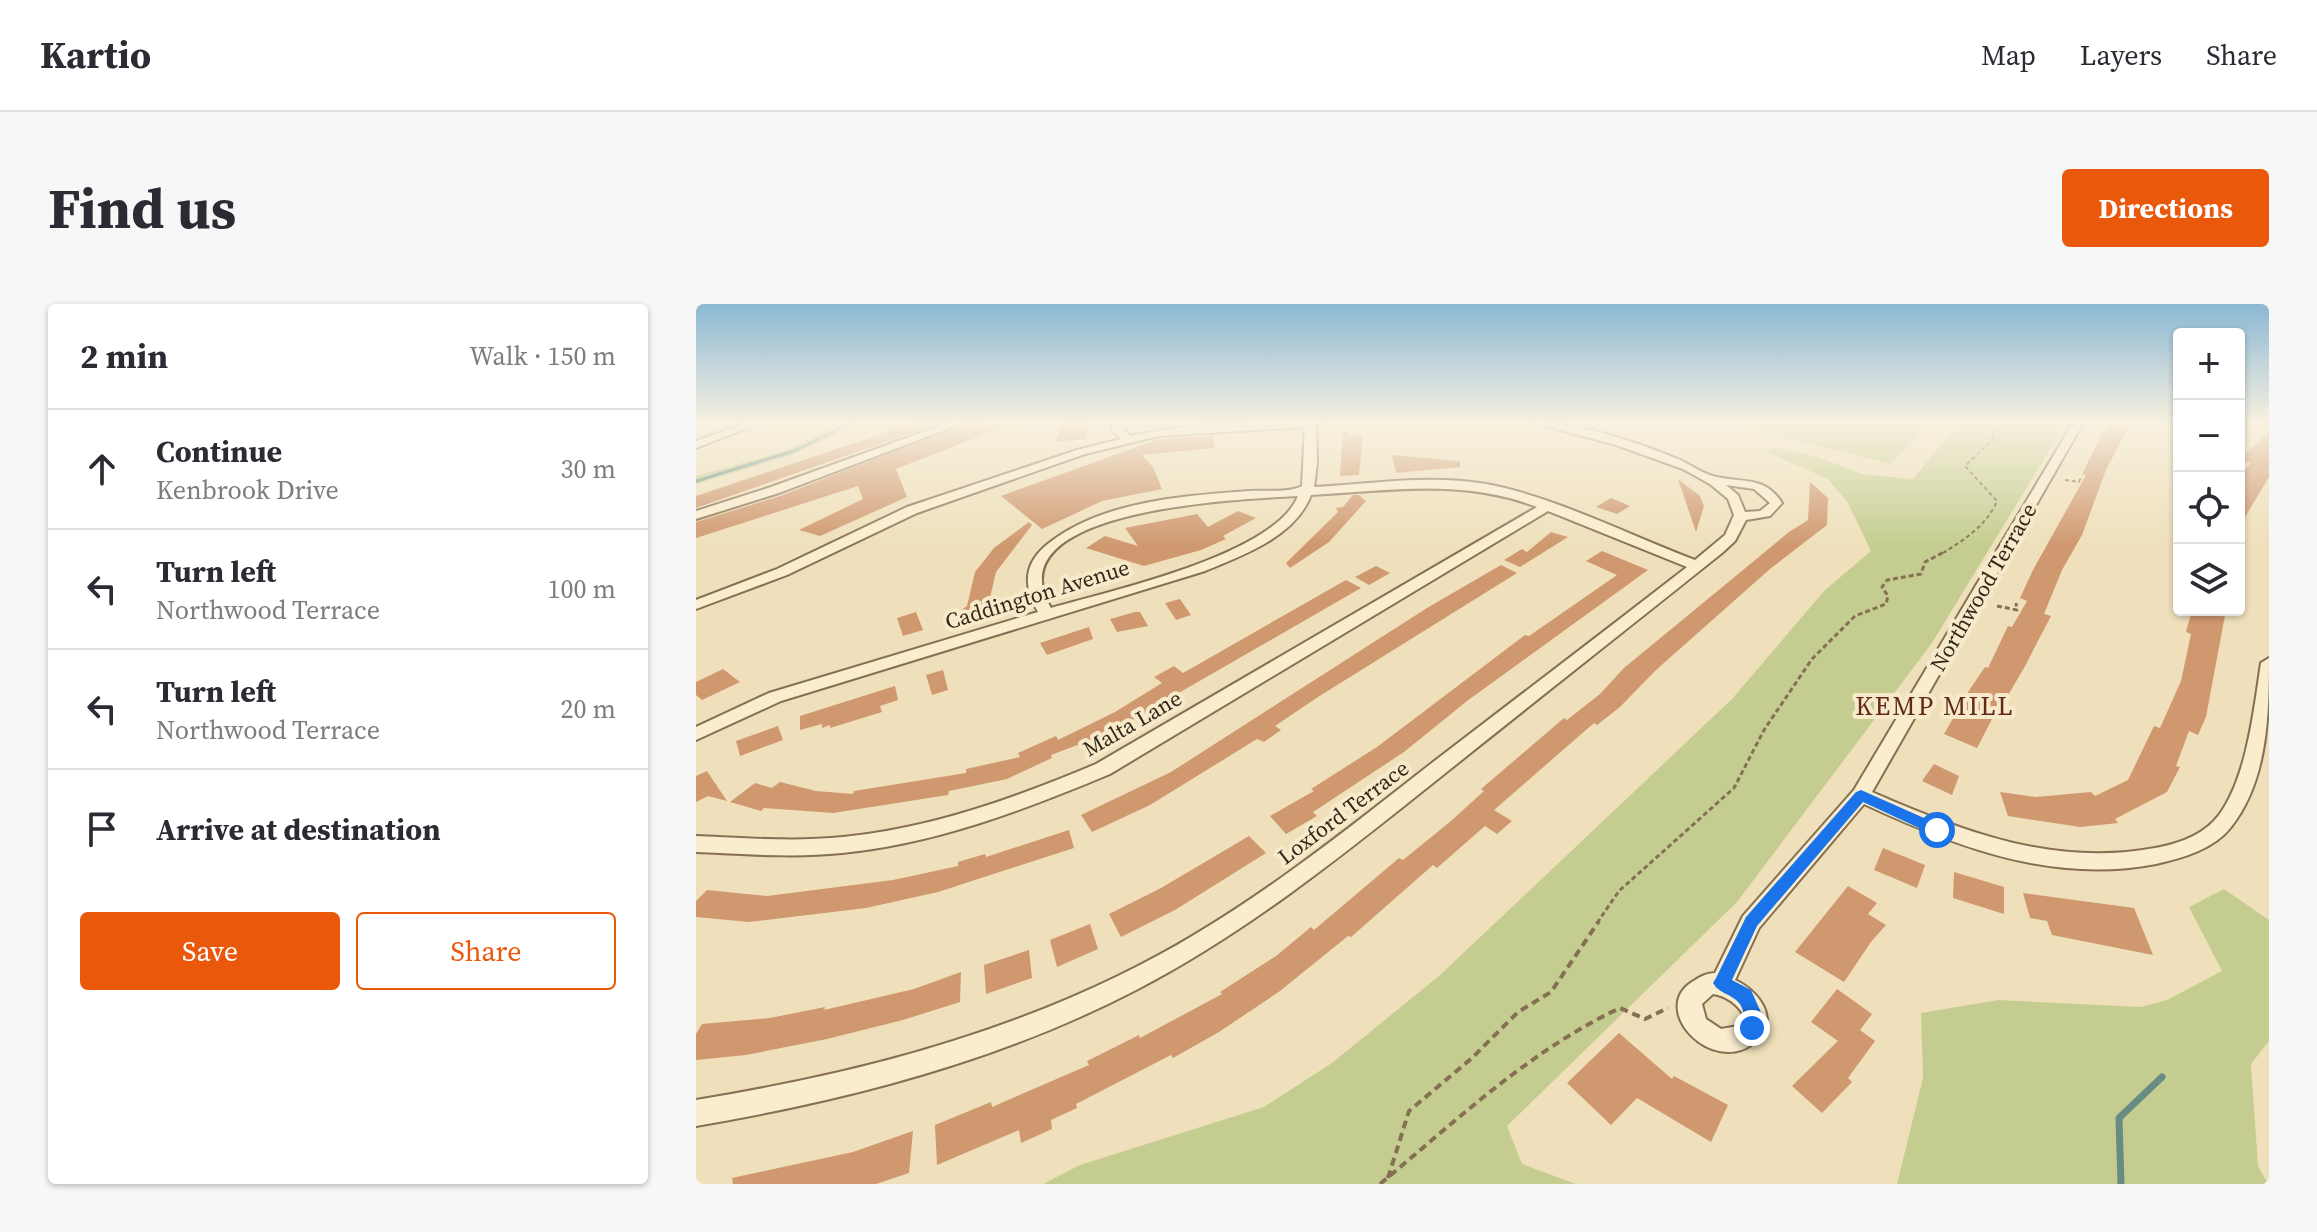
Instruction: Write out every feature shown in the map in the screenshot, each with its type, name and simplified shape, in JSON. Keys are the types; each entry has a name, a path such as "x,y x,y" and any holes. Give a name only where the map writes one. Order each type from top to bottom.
{"street":[{"path":"696,515 846,464"},
{"path":"696,605 782,572 912,510 1051,464"},
{"path":"1306,492 1309,464"},
{"path":"1684,464 1716,481 1738,506 1740,516 1760,516 1773,509 1776,503 1772,495 1760,486 1739,481 1716,481"},
{"name":"Northwood Terrace","path":"1722,983 1751,922 1861,795 2054,464"},
{"path":"1047,614 1034,592 1033,579 1041,558 1056,543 1085,526 1140,507 1174,501 1458,484 1500,491 1697,566"},
{"name":"Caddington Avenue","path":"696,734 775,697 1200,568 1236,553 1285,521 1306,492"},
{"name":"Malta Lane","path":"696,844 767,847 844,845 916,832 1041,796 1103,769 1546,507"},
{"name":"Loxford Terrace","path":"696,1113 768,1102 886,1075 992,1041 1094,999 1184,952 1267,899 1332,852 1697,566 1725,543 1736,530 1740,516"},
{"path":"1861,795 1937,830 1992,848 2046,859 2091,863 2147,859 2191,848 2228,818 2249,767 2269,663"},
{"path":"1710,983 1722,983 1745,996 1752,1006 1752,1028 1745,1037 1734,1041 1708,1036 1691,1017 1689,1005 1692,995 1710,983"}],"path":[{"path":"1388,1178 1409,1111 1472,1058 1518,1012 1551,992 1619,891 1734,788 1764,730 1812,659 1855,616 1886,604 1888,596 1882,587 1887,580 1921,574 1925,562 1943,554 1987,520 1997,501 1965,466 1967,464"},
{"path":"2065,480 2079,482 2081,477"},
{"path":"1997,606 2014,611 2017,610 2016,603"},
{"path":"1380,1184 1525,1063 1582,1026 1620,1008 1645,1019 1692,995"}],"green space":[{"path":"738,464 763,464 696,484 696,476"},
{"path":"1794,464 1836,464 1862,474 1913,479 1925,464 2041,464 1932,643 1737,902 1507,1126 1522,1164 1576,1184 1043,1184 1080,1165 1264,1107 1332,1063 1439,976 1732,699 1824,591 1871,551 1848,503 1828,479"},
{"path":"2224,889 2269,920 2269,1041 2251,1064 2258,1166 2268,1184 1897,1184 1923,1078 1921,1013 1999,1000 2141,1007 2167,1000 2222,971 2189,907"}],"building":[{"path":"791,464 822,464 696,508 696,496"},
{"path":"861,464 909,464 896,469 907,497 820,536 799,530 863,499 858,486 696,538 696,522 780,496"},
{"path":"1090,464 1150,464 1162,489 1102,501 1042,529 1001,496"},
{"path":"1341,464 1360,464 1359,475 1340,476"},
{"path":"1394,464 1460,464 1460,467 1396,473"},
{"path":"2087,464 2109,464 2082,535 2062,570 2044,614 2051,616 2024,668 2007,697 2004,696 1977,748 1944,734 1970,689 1985,667 1988,668 2008,626 2012,627 2027,601 2020,598 2086,475 2082,474"},
{"path":"2250,464 2269,464 2269,477 2245,517 2245,470"},
{"path":"1678,479 1700,496 1704,506 1696,532"},
{"path":"1810,482 1828,498 1827,525 1770,569 1656,670 1620,707 1597,725 1594,723 1494,810 1512,821 1497,834 1485,826 1437,868 1433,865 1351,937 1348,936 1280,991 1219,1032 1173,1058 1171,1055 1076,1104 1077,1108 1051,1120 1052,1129 1021,1143 1019,1130 937,1165 935,1125 991,1102 992,1107 1089,1065 1087,1061 1139,1035 1140,1038 1222,994 1220,992 1276,956 1311,927 1314,930 1399,858 1403,860 1451,821 1484,791 1481,789 1564,718 1567,720 1600,694 1624,668 1789,532 1808,520"},
{"path":"1353,495 1359,495 1366,501 1329,542 1290,568 1286,563 1338,512 1336,508 1343,507"},
{"path":"1611,498 1630,506 1617,514 1596,507"},
{"path":"1238,511 1256,518 1223,536 1226,539 1201,550 1144,566 1086,548 1105,536 1138,546 1125,528 1197,514 1208,527"},
{"path":"1029,522 1032,525 996,572 988,606 975,617 956,614 967,606 975,572 994,548"},
{"path":"1551,532 1568,537 1520,567 1504,560 1522,549 1527,552"},
{"path":"1602,551 1648,570 1467,701 1404,752 1313,812 1317,816 1286,834 1270,816 1314,791 1311,789 1377,747 1525,635 1529,636 1617,575 1586,561"},
{"path":"1501,565 1517,573 1318,697 1275,726 1281,730 1264,742 1257,739 1150,805 1092,832 1081,815 1171,772 1427,608"},
{"path":"1376,566 1390,573 1369,585 1355,577"},
{"path":"1346,580 1361,588 1111,732 1082,747 1080,744 1051,755 1052,758 1007,779 949,791 948,795 833,813 764,808 761,811 730,802 755,783 772,788 780,782 816,791 853,794 854,791 966,773 966,769 1020,757 1018,753 1056,736 1058,740 1115,712 1162,683 1154,677 1174,666 1183,673"},
{"path":"1180,599 1191,615 1176,620 1165,603"},
{"path":"916,612 923,630 903,636 897,618"},
{"path":"1140,612 1148,626 1117,632 1110,619"},
{"path":"2190,616 2225,616 2206,717 2198,735 2189,731 2176,766 2180,767 2167,792 2115,819 2118,823 2080,827 2008,816 2000,792 2036,797 2091,792 2095,796 2128,780 2154,726 2160,728 2181,681 2191,634 2186,632"},
{"path":"1089,627 1093,639 1047,655 1040,643"},
{"path":"723,669 740,682 702,700 696,695 696,682"},
{"path":"943,670 948,690 932,695 926,675"},
{"path":"895,686 898,700 880,706 882,712 830,728 830,725 822,728 822,724 800,730 800,716"},
{"path":"778,726 783,740 740,756 736,741"},
{"path":"1934,764 1959,776 1952,795 1922,781"},
{"path":"707,771 727,801 708,796 696,802 696,776"},
{"path":"1069,830 1074,848 938,892 866,908 749,922 696,917 696,901 707,890 767,896 893,880 958,866 958,862 985,854 986,857"},
{"path":"1249,836 1266,853 1175,910 1121,937 1109,914 1161,888"},
{"path":"1883,848 1925,865 1917,888 1874,870"},
{"path":"1954,872 2004,887 2004,914 1953,898"},
{"path":"1848,886 1877,903 1868,914 1886,925 1844,982 1795,952"},
{"path":"2023,893 2134,908 2153,955 2052,935 2047,921 2030,918"},
{"path":"1090,924 1098,949 1057,967 1050,940"},
{"path":"1029,950 1032,978 986,994 984,965"},
{"path":"961,972 960,1002 827,1039 746,1055 696,1060 696,1034 702,1024 770,1018 825,1007 824,1010 914,989"},
{"path":"1837,989 1872,1014 1860,1030 1875,1041 1848,1078 1852,1082 1822,1113 1792,1086 1838,1041 1811,1022"},
{"path":"1619,1033 1672,1079 1674,1076 1728,1105 1711,1142 1637,1098 1611,1125 1567,1083"},
{"path":"913,1131 909,1173 876,1184 733,1184 732,1178 853,1152"}],"waterway":[{"path":"696,481 751,464"},
{"path":"2121,1184 2119,1118 2162,1077"}],"district":[{"name":"KEMP MILL","path":"1935,706"}],"route":[{"path":"1752,1028 1752,1006 1745,996 1722,983 1751,922 1861,795 1937,830"}]}
